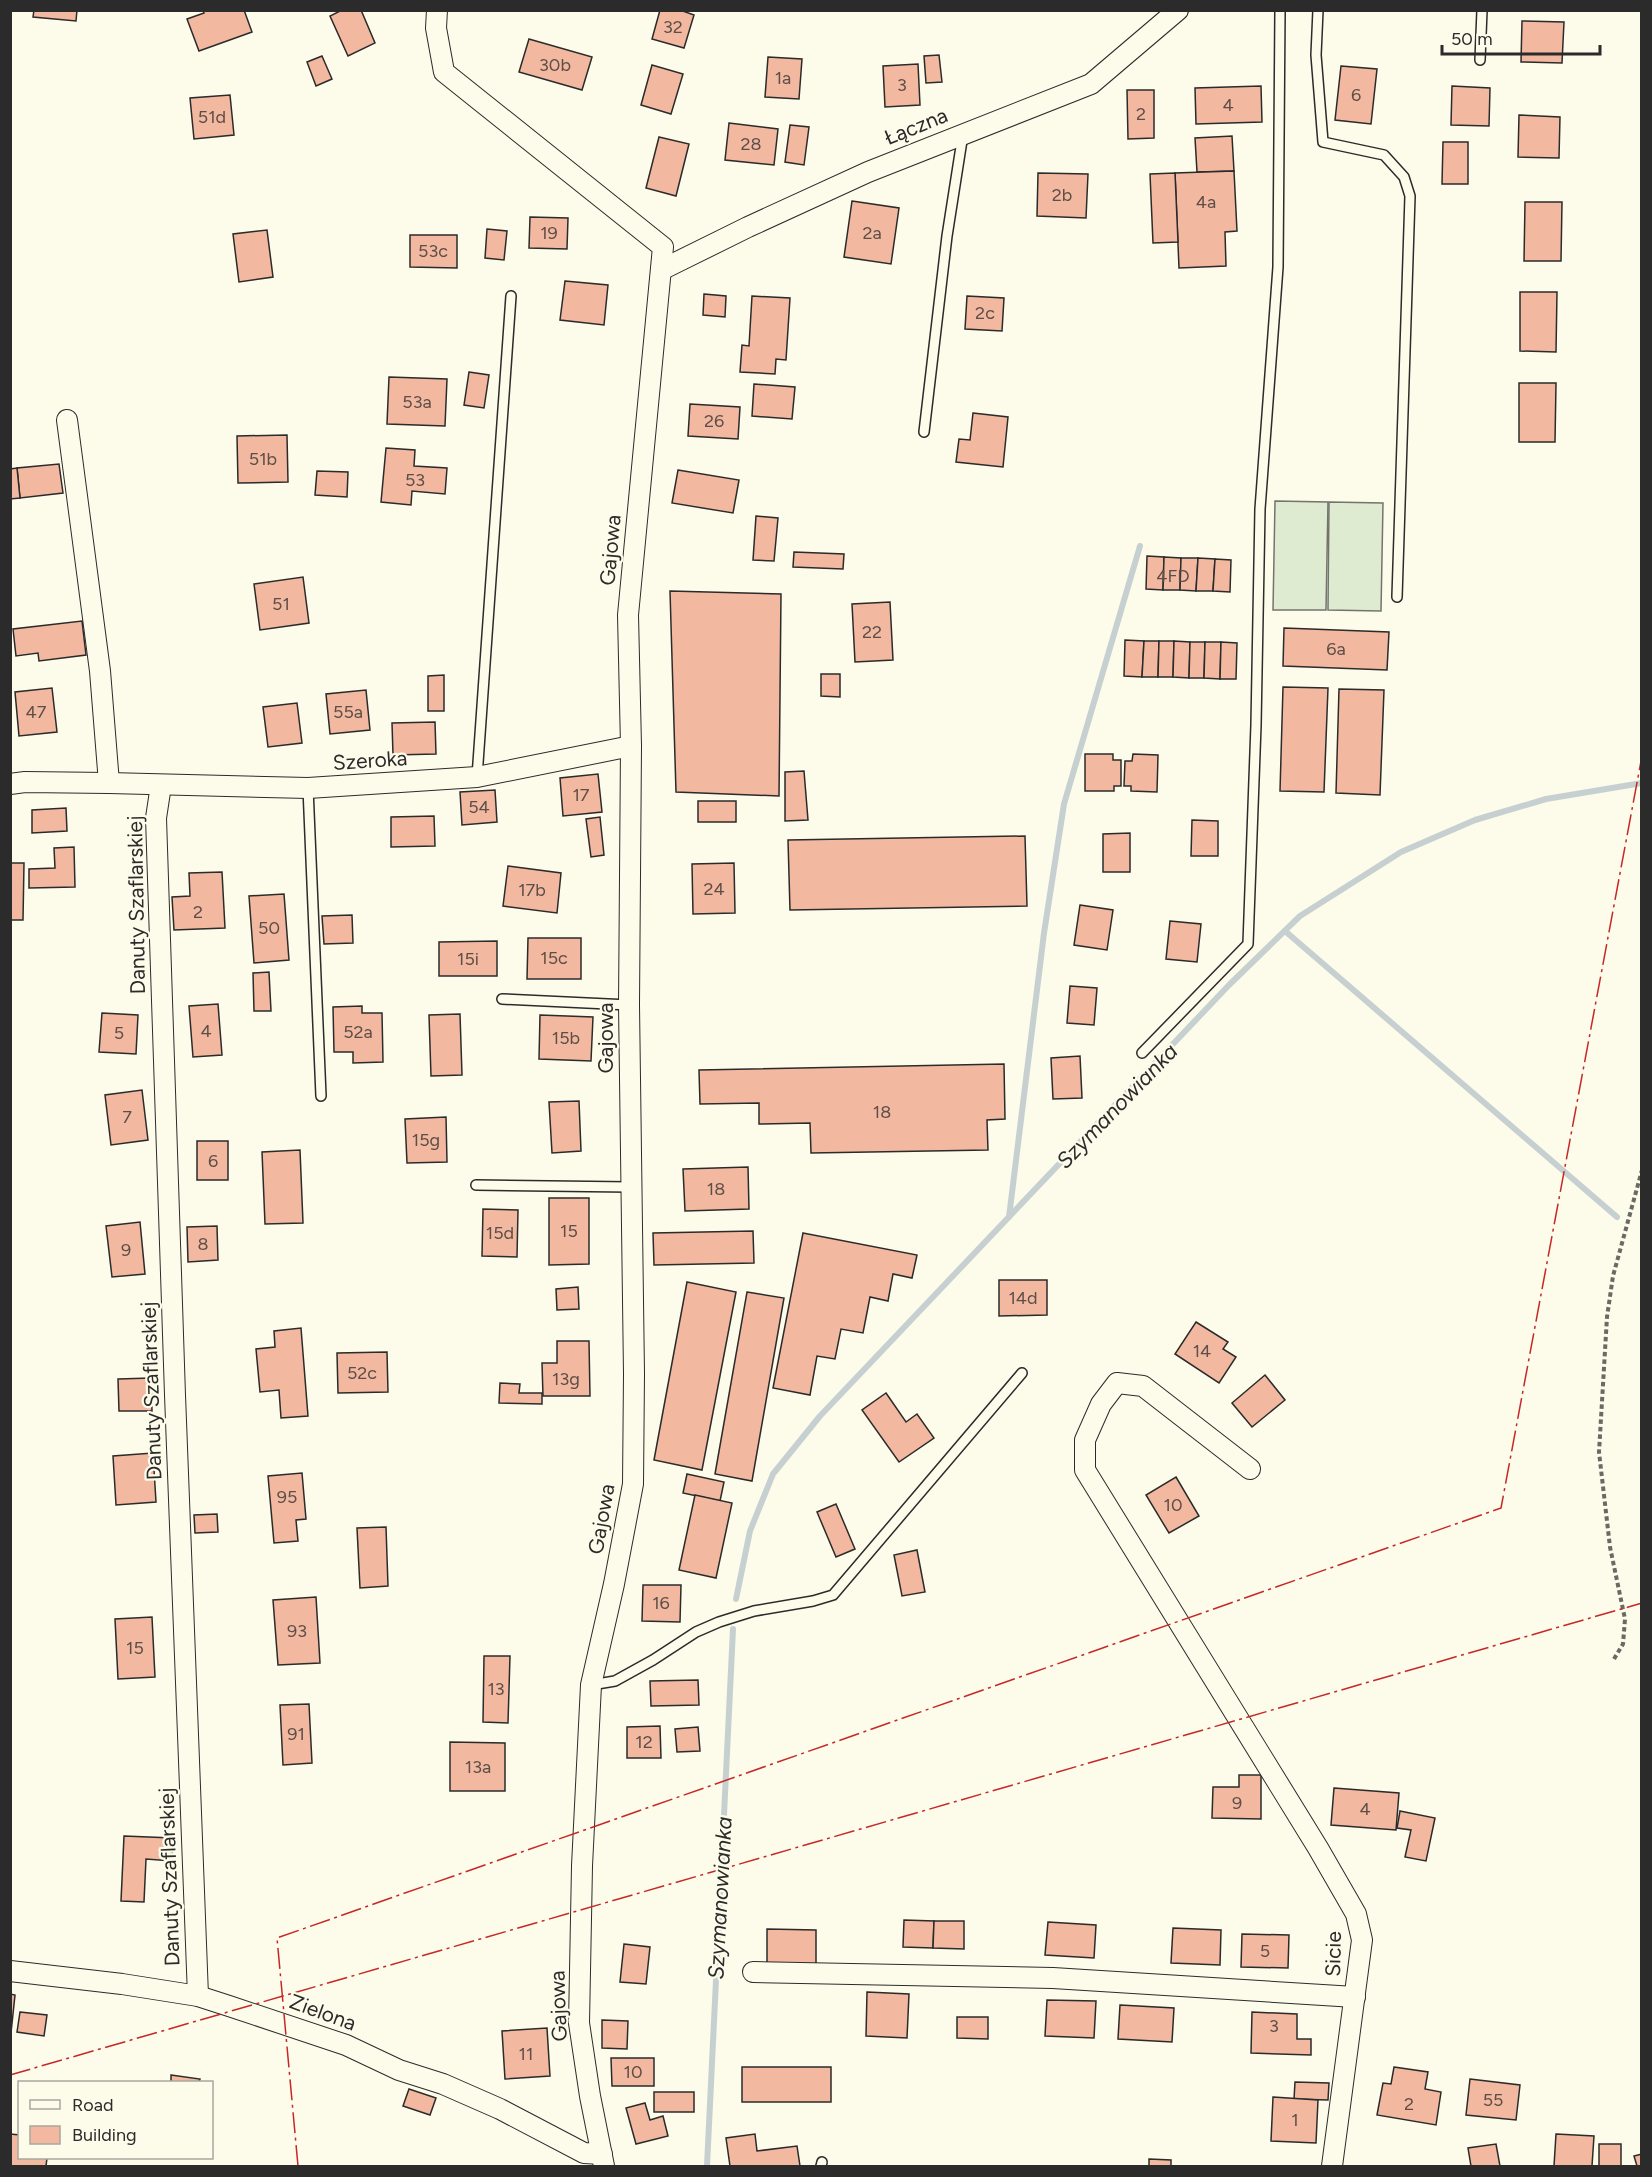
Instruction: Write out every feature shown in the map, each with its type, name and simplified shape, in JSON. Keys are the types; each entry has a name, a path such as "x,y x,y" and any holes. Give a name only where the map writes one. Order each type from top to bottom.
{"street":[{"name":"Gajowa","path":"437,10 436,28 444,72 663,247 627,615 631,746 629,1005 634,1374 633,1484 614,1584 591,1685 582,1866 579,2023 603,2160"},
{"name":"Łączna","path":"661,270 858,176 964,132 1091,84 1178,10"},
{"path":"67,420 100,671 109,783"},
{"name":"Szeroka","path":"10,784 25,782 259,785 308,788 477,777 631,746"},
{"name":"Danuty Szaflarskiej","path":"161,785 157,830 174,1383 198,1996"},
{"name":"Sicie","path":"1250,1469 1143,1386 1117,1383 1101,1404 1085,1440 1084,1470 1318,1848 1356,1914 1362,1940 1332,2166"},
{"name":"Zielona","path":"10,1971 122,1984 198,1996 346,2045 399,2070 443,2084 500,2109 584,2153 603,2160"},
{"path":"753,1972 1053,1978 1355,1997"}],"lane":[{"path":"1142,1053 1248,944 1256,725 1260,509 1278,267 1280,10"},
{"path":"1318,10 1316,55 1323,142 1384,155 1404,177 1410,196 1397,597"},
{"path":"1480,60 1482,10"},
{"path":"924,432 947,236 964,132"},
{"path":"477,777 511,296"},
{"path":"308,788 321,1096"},
{"path":"502,999 629,1005"},
{"path":"476,1185 630,1187"},
{"path":"591,1685 615,1681 696,1632 719,1622 754,1611 813,1601 833,1595 1023,1373"}],"path":[{"path":"1614,1659 1623,1644 1625,1619 1610,1547 1599,1452 1607,1317 1612,1276 1641,1170"}],"green space":[{"path":"1275,501 1328,502 1326,610 1273,610"},
{"path":"1329,502 1383,503 1381,611 1328,610"}],"building":[{"path":"34,10 77,10 76,21 33,17"},
{"path":"203,10 244,10 252,32 199,51 187,19 204,13"},
{"path":"342,10 361,10 375,43 348,56 330,16"},
{"path":"660,10 680,10 694,15 684,48 652,39"},
{"path":"1522,21 1564,22 1562,63 1521,62"},
{"path":"529,39 592,57 582,90 519,72"},
{"path":"939,55 942,82 926,83 924,56"},
{"path":"322,56 332,79 316,86 307,62"},
{"path":"768,57 802,59 799,99 765,97"},
{"path":"918,64 920,105 885,107 883,66"},
{"path":"652,65 683,74 671,114 641,105"},
{"path":"1341,66 1377,69 1371,124 1335,120"},
{"path":"1261,86 1262,122 1196,124 1195,88"},
{"path":"1452,86 1490,88 1489,126 1451,125"},
{"path":"1127,90 1154,90 1154,138 1128,139"},
{"path":"230,95 234,135 194,139 190,98"},
{"path":"1519,115 1560,117 1559,158 1518,157"},
{"path":"729,123 778,129 774,165 725,160"},
{"path":"790,125 809,127 804,165 785,162"},
{"path":"1232,136 1234,171 1197,172 1195,138"},
{"path":"659,137 689,144 676,196 646,188"},
{"path":"1443,142 1468,142 1468,184 1442,184"},
{"path":"1234,171 1237,231 1225,232 1226,266 1179,268 1175,173"},
{"path":"1038,173 1088,174 1086,218 1037,216"},
{"path":"1175,173 1178,242 1153,243 1150,174"},
{"path":"852,201 899,208 891,264 844,257"},
{"path":"1525,202 1562,202 1561,261 1524,261"},
{"path":"530,217 568,218 567,249 529,248"},
{"path":"487,229 507,231 504,260 485,258"},
{"path":"267,230 273,277 239,282 233,234"},
{"path":"410,235 457,235 457,268 410,267"},
{"path":"565,281 608,285 604,325 560,320"},
{"path":"1520,292 1557,292 1556,352 1520,351"},
{"path":"704,294 726,296 725,317 703,315"},
{"path":"752,296 790,298 786,360 776,359 775,374 740,372 742,345 749,346"},
{"path":"967,296 1004,298 1002,331 965,329"},
{"path":"469,372 489,375 484,408 464,405"},
{"path":"389,377 447,379 445,426 387,424"},
{"path":"1519,383 1556,383 1555,442 1519,442"},
{"path":"754,384 795,387 792,419 752,416"},
{"path":"690,404 740,407 738,439 688,436"},
{"path":"973,413 1008,417 1003,467 956,462 959,439 970,440"},
{"path":"287,435 288,482 238,483 237,436"},
{"path":"386,448 415,450 414,466 447,468 445,494 412,491 411,505 381,502"},
{"path":"59,464 63,493 20,498 17,468"},
{"path":"17,468 20,498 10,499 10,469"},
{"path":"678,470 739,480 733,513 672,503"},
{"path":"317,471 348,472 347,497 315,495"},
{"path":"756,516 778,518 774,561 753,560"},
{"path":"794,552 844,554 843,569 793,567"},
{"path":"1147,556 1164,557 1163,590 1146,589"},
{"path":"1164,557 1181,558 1180,590 1163,590"},
{"path":"1181,558 1198,558 1196,591 1180,590"},
{"path":"1198,558 1215,559 1213,591 1196,591"},
{"path":"1215,559 1231,560 1230,592 1213,591"},
{"path":"303,577 309,623 260,630 254,584"},
{"path":"670,591 781,594 779,796 676,792"},
{"path":"890,602 893,660 855,662 852,604"},
{"path":"82,621 86,655 39,661 38,653 16,656 13,629"},
{"path":"1284,628 1389,632 1387,670 1283,666"},
{"path":"1125,640 1144,641 1142,677 1124,676"},
{"path":"1144,641 1159,641 1158,677 1142,677"},
{"path":"1159,641 1174,641 1173,677 1158,677"},
{"path":"1174,641 1190,642 1189,678 1173,677"},
{"path":"1190,642 1205,642 1204,678 1189,678"},
{"path":"1205,642 1221,642 1220,679 1204,678"},
{"path":"1221,642 1237,643 1236,679 1220,679"},
{"path":"821,674 840,674 840,697 821,696"},
{"path":"444,675 444,711 428,711 428,676"},
{"path":"1283,687 1328,688 1324,792 1280,791"},
{"path":"52,688 57,732 19,736 15,692"},
{"path":"1339,689 1384,690 1380,795 1336,793"},
{"path":"366,690 370,730 330,734 326,694"},
{"path":"297,703 302,743 268,747 263,707"},
{"path":"435,722 436,754 393,755 392,723"},
{"path":"1085,754 1113,754 1113,760 1121,760 1121,786 1114,786 1114,791 1085,791"},
{"path":"1133,754 1158,755 1157,792 1131,791 1131,786 1124,786 1125,761 1132,761"},
{"path":"804,771 808,820 785,821 785,772"},
{"path":"598,774 602,812 563,816 560,778"},
{"path":"495,790 497,822 462,825 460,792"},
{"path":"698,801 736,801 736,822 698,822"},
{"path":"66,808 67,831 32,833 32,810"},
{"path":"434,816 435,846 391,847 391,817"},
{"path":"600,817 604,855 591,857 586,819"},
{"path":"1192,820 1218,821 1218,856 1191,856"},
{"path":"1130,833 1130,872 1103,872 1103,834"},
{"path":"1025,836 1027,906 790,910 788,840"},
{"path":"74,847 75,887 29,888 29,869 55,868 54,848"},
{"path":"10,863 24,863 23,920 10,920"},
{"path":"734,863 735,913 693,914 692,864"},
{"path":"508,866 561,873 557,913 503,906"},
{"path":"222,872 225,928 174,930 172,897 190,896 189,873"},
{"path":"284,894 289,960 254,963 249,896"},
{"path":"1080,905 1113,910 1107,950 1074,945"},
{"path":"352,915 353,943 324,944 322,916"},
{"path":"1170,921 1201,924 1197,962 1166,959"},
{"path":"528,938 581,938 581,979 527,979"},
{"path":"497,941 497,976 439,976 439,942"},
{"path":"269,972 271,1011 254,1011 253,973"},
{"path":"1070,986 1097,988 1094,1025 1067,1023"},
{"path":"218,1004 222,1055 193,1057 189,1006"},
{"path":"362,1006 362,1013 382,1013 383,1062 353,1063 353,1052 334,1052 333,1007"},
{"path":"102,1013 138,1015 136,1054 99,1052"},
{"path":"460,1014 462,1075 431,1076 429,1015"},
{"path":"540,1015 593,1017 591,1061 539,1059"},
{"path":"1080,1056 1082,1098 1053,1099 1051,1058"},
{"path":"1004,1064 1005,1119 987,1120 988,1150 811,1153 810,1123 759,1124 759,1103 700,1104 699,1070"},
{"path":"142,1090 148,1140 111,1145 105,1095"},
{"path":"579,1101 581,1151 552,1153 549,1102"},
{"path":"446,1117 447,1162 407,1163 405,1119"},
{"path":"197,1141 228,1141 228,1180 197,1180"},
{"path":"300,1150 303,1223 265,1224 262,1152"},
{"path":"748,1167 749,1209 685,1211 683,1169"},
{"path":"549,1198 589,1198 589,1264 549,1265"},
{"path":"483,1209 518,1210 517,1257 482,1256"},
{"path":"140,1222 145,1274 112,1277 106,1226"},
{"path":"217,1226 218,1260 188,1262 187,1227"},
{"path":"753,1231 754,1263 654,1265 653,1233"},
{"path":"803,1233 917,1255 912,1278 893,1274 888,1301 870,1297 863,1333 841,1329 835,1359 817,1356 810,1395 773,1388"},
{"path":"999,1280 1047,1280 1047,1315 999,1316"},
{"path":"687,1282 736,1292 702,1470 654,1460"},
{"path":"578,1287 579,1309 557,1310 556,1289"},
{"path":"747,1292 784,1298 752,1481 715,1474"},
{"path":"1196,1322 1228,1342 1223,1349 1236,1357 1219,1383 1175,1354"},
{"path":"301,1328 308,1416 281,1418 279,1390 260,1392 256,1349 275,1347 274,1331"},
{"path":"557,1341 589,1341 590,1396 543,1396 542,1363 557,1363"},
{"path":"387,1352 388,1392 338,1393 337,1353"},
{"path":"1265,1375 1285,1400 1252,1427 1232,1403"},
{"path":"151,1378 152,1411 119,1411 118,1379"},
{"path":"500,1383 520,1384 519,1393 542,1393 542,1404 499,1403"},
{"path":"886,1393 906,1422 917,1414 934,1438 899,1462 862,1410"},
{"path":"153,1453 156,1502 116,1505 113,1456"},
{"path":"302,1473 306,1519 296,1520 298,1541 274,1543 268,1476"},
{"path":"687,1474 724,1482 720,1501 683,1493"},
{"path":"1176,1477 1199,1516 1169,1533 1146,1495"},
{"path":"695,1495 732,1503 716,1578 679,1570"},
{"path":"836,1504 855,1549 836,1557 817,1512"},
{"path":"217,1514 218,1532 195,1533 194,1515"},
{"path":"386,1527 388,1586 360,1588 357,1528"},
{"path":"917,1550 925,1592 902,1596 894,1555"},
{"path":"643,1585 681,1585 680,1622 642,1621"},
{"path":"316,1597 320,1663 278,1665 273,1600"},
{"path":"152,1617 155,1677 118,1679 115,1619"},
{"path":"484,1656 510,1656 508,1723 483,1722"},
{"path":"698,1680 699,1705 651,1706 650,1681"},
{"path":"309,1704 312,1763 283,1765 280,1705"},
{"path":"660,1726 661,1758 627,1758 627,1727"},
{"path":"698,1727 700,1751 677,1752 675,1729"},
{"path":"450,1742 505,1743 505,1791 450,1791"},
{"path":"1239,1775 1261,1775 1261,1819 1212,1818 1213,1787 1239,1787"},
{"path":"1334,1788 1399,1793 1396,1830 1331,1825"},
{"path":"1400,1811 1435,1818 1426,1861 1405,1857 1411,1830 1397,1828"},
{"path":"124,1836 173,1838 172,1861 146,1859 144,1902 121,1901"},
{"path":"904,1920 934,1921 933,1948 903,1947"},
{"path":"934,1921 964,1921 964,1949 933,1948"},
{"path":"1048,1922 1096,1925 1094,1958 1045,1955"},
{"path":"1173,1928 1221,1930 1220,1965 1171,1963"},
{"path":"767,1929 816,1930 816,1964 767,1963"},
{"path":"1242,1934 1289,1935 1288,1968 1241,1967"},
{"path":"624,1944 650,1947 646,1984 620,1982"},
{"path":"867,1992 909,1994 907,2038 866,2036"},
{"path":"10,1994 15,1995 11,2033 10,2033"},
{"path":"1047,2000 1096,2001 1094,2038 1045,2036"},
{"path":"1120,2005 1174,2008 1172,2042 1118,2039"},
{"path":"20,2012 47,2015 44,2036 17,2032"},
{"path":"1252,2012 1297,2014 1297,2039 1311,2039 1311,2055 1251,2053"},
{"path":"957,2017 988,2017 988,2039 957,2038"},
{"path":"602,2020 628,2021 627,2049 602,2048"},
{"path":"547,2028 550,2076 505,2079 502,2031"},
{"path":"611,2058 654,2058 654,2086 612,2086"},
{"path":"742,2067 831,2067 831,2102 742,2102"},
{"path":"1394,2067 1428,2072 1425,2089 1441,2092 1436,2125 1377,2115 1383,2083 1391,2084"},
{"path":"171,2075 200,2079 199,2081 171,2081"},
{"path":"1470,2079 1520,2085 1516,2120 1466,2115"},
{"path":"1295,2082 1329,2083 1328,2100 1294,2099"},
{"path":"409,2089 436,2098 430,2115 403,2106"},
{"path":"654,2092 694,2092 694,2112 654,2112"},
{"path":"1273,2097 1318,2100 1316,2143 1271,2141"},
{"path":"645,2103 650,2120 663,2116 668,2136 636,2144 626,2108"},
{"path":"10,2134 18,2135 18,2159 47,2159 46,2166 10,2166"},
{"path":"755,2134 757,2151 797,2146 800,2166 730,2166 726,2138"},
{"path":"1556,2134 1594,2136 1592,2166 1554,2166"},
{"path":"1496,2144 1500,2166 1471,2166 1468,2148"},
{"path":"1599,2144 1621,2144 1621,2166 1599,2166"},
{"path":"1642,2154 1642,2166 1637,2166 1634,2156"},
{"path":"1149,2159 1171,2160 1171,2166 1149,2166"}],"waterway":[{"path":"1009,1217 1044,933 1064,804 1140,546"},
{"name":"Szymanowianka","path":"736,1599 750,1531 773,1474 820,1416 1229,985 1300,916 1401,852 1475,820 1546,799 1642,783"},
{"path":"1285,931 1617,1217"},
{"name":"Szymanowianka","path":"707,2166 733,1629"}],"power":[{"path":"298,2166 277,1938 1501,1508 1642,756"},
{"path":"10,2075 1642,1603"}]}
